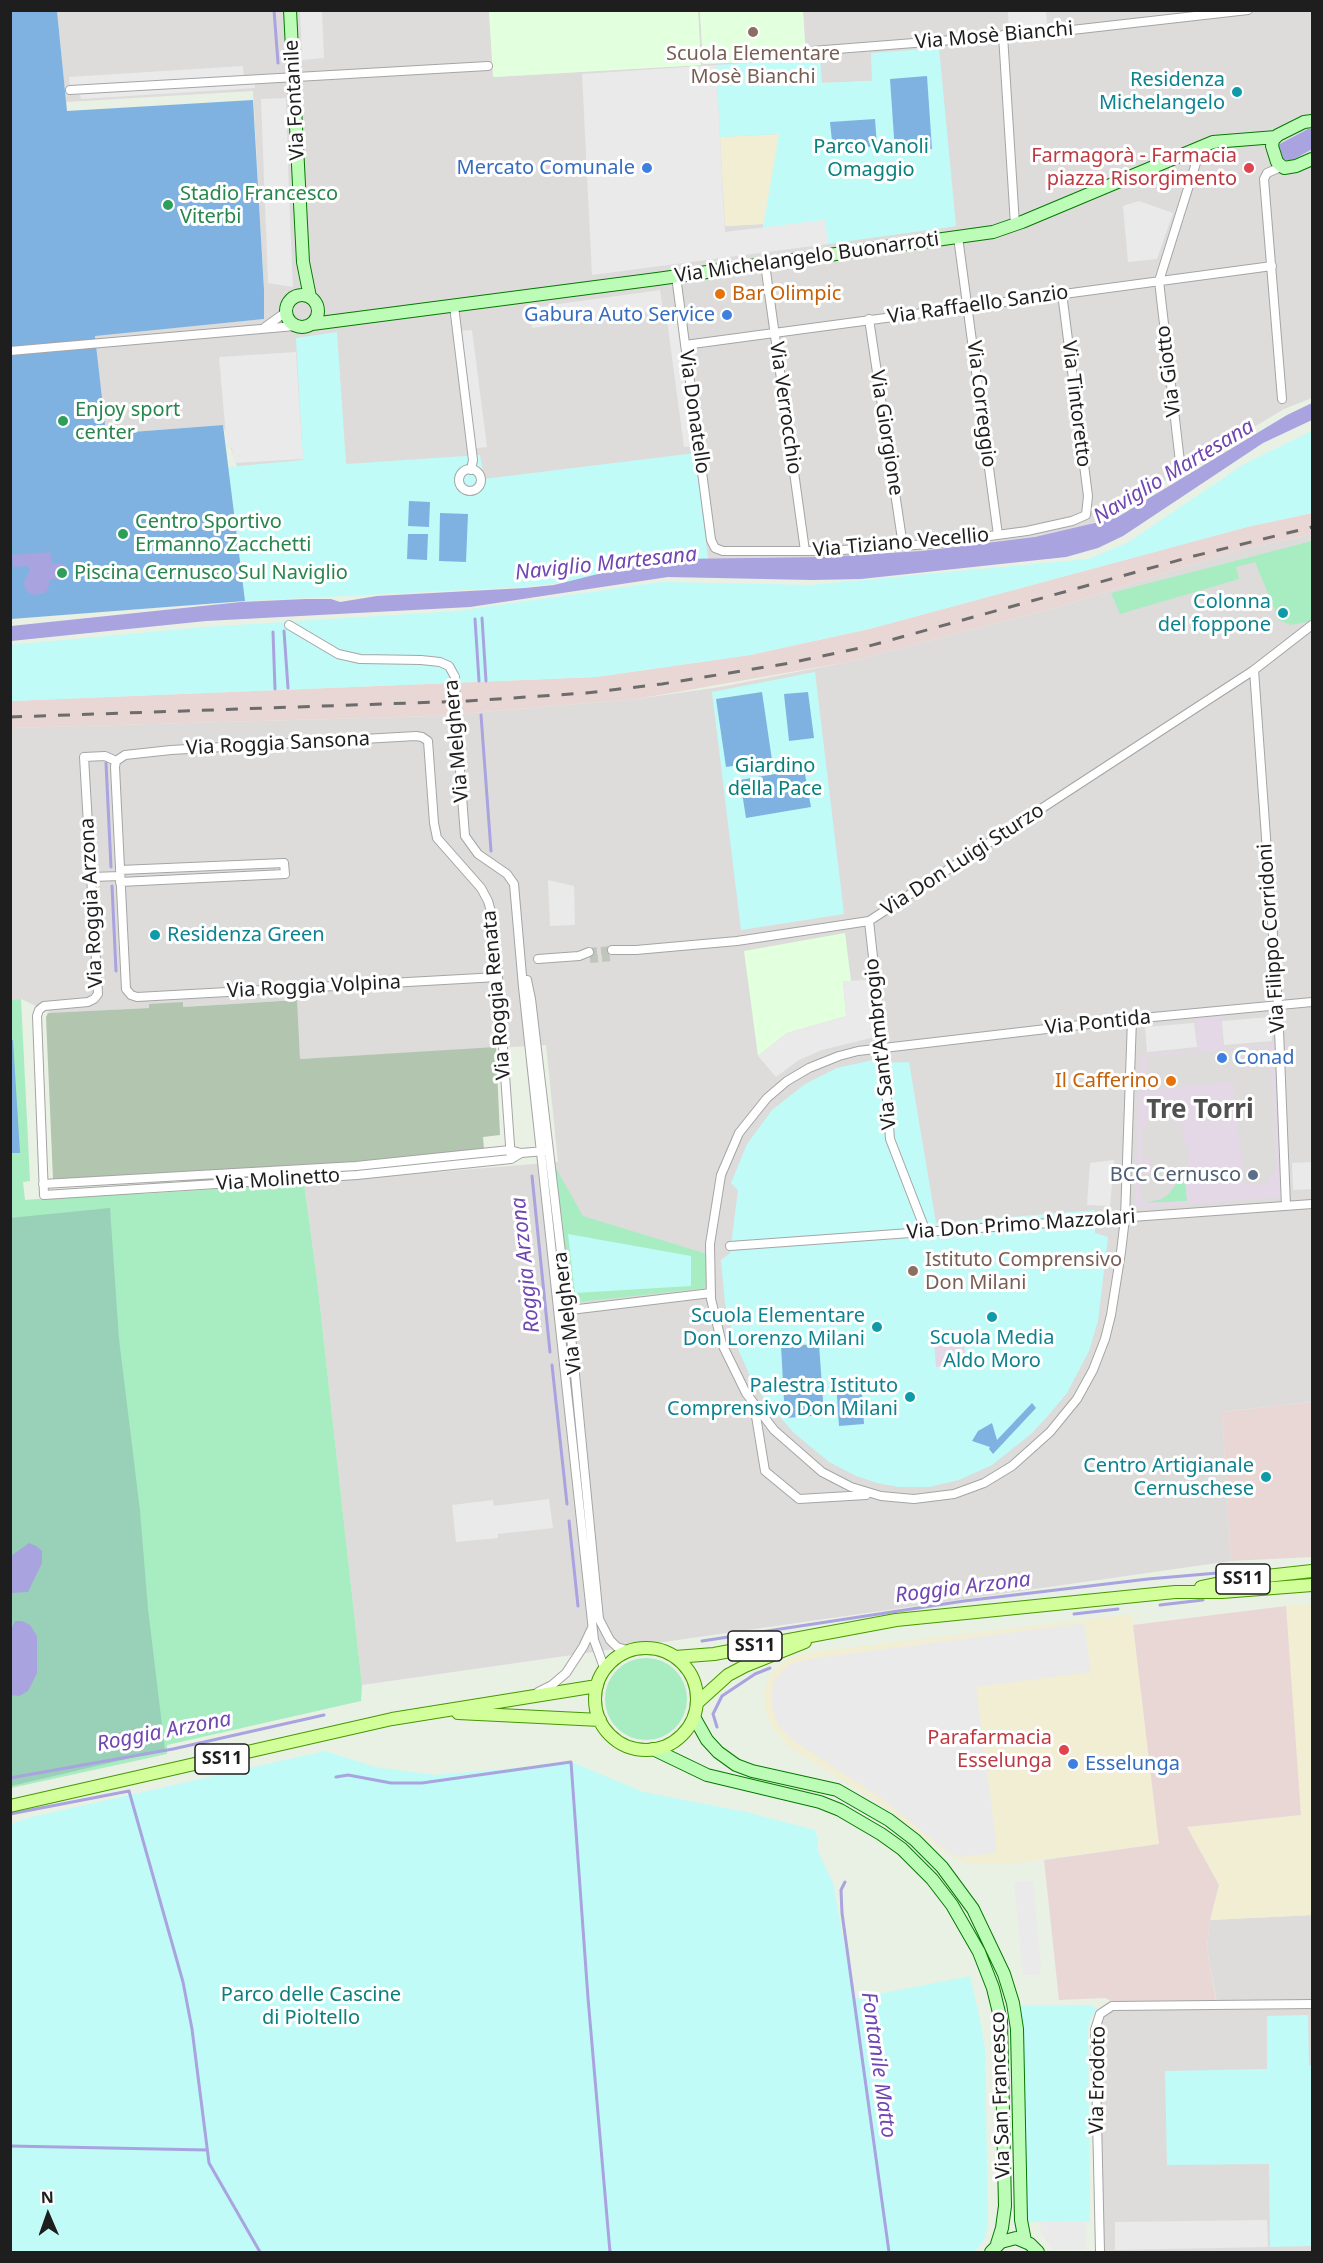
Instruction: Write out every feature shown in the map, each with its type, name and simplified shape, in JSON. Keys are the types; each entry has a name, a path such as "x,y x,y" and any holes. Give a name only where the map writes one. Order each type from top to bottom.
{"main road":[{"name":"SS11","path":"1175,1592 1239,1579 1312,1571"},
{"name":"SS11","path":"630,1651 644,1648 655,1649 675,1657 714,1654 896,1620 1175,1592 1222,1592 1312,1586"},
{"name":"SS11","path":"697,1703 728,1675 745,1666 834,1631"},
{"path":"630,1651 615,1659 605,1670 597,1686 596,1703 600,1720 609,1733 622,1743 635,1748 653,1749 666,1746 678,1739 694,1717 697,1703 692,1677 675,1657"},
{"name":"SS11","path":"10,1806 433,1711 597,1686"},
{"name":"SS11","path":"433,1711 600,1720"}],"street":[{"name":"Via Fontanile","path":"290,10 303,262 310,297"},
{"name":"Via Mosè Bianchi","path":"812,51 1054,32 1248,10"},
{"path":"1003,35 1015,225"},
{"path":"70,90 488,66"},
{"path":"1281,166 1274,143 1304,122 1312,121"},
{"name":"Via Michelangelo Buonarroti","path":"312,324 765,264 993,231 1015,225 1218,140 1254,139 1274,143"},
{"path":"1159,281 1201,147"},
{"path":"1282,399 1264,179 1267,173 1281,166 1289,168 1312,159"},
{"name":"Via Correggio","path":"958,237 998,535"},
{"name":"Via Fontanile","path":"296,296 303,262"},
{"name":"Via Verrocchio","path":"765,264 805,551"},
{"name":"Via Raffaello Sanzio","path":"685,345 1272,266"},
{"name":"Via Donatello","path":"676,276 711,540 715,548"},
{"name":"Via Giotto","path":"1159,281 1180,462"},
{"name":"Via Tintoretto","path":"1062,293 1088,496 1086,514"},
{"path":"10,351 265,328 305,327 312,324 318,313 316,302 310,297 296,296 288,303 286,312 288,320 295,326"},
{"path":"454,306 473,460 471,470"},
{"path":"265,328 286,312"},
{"name":"Via Michelangelo Buonarroti","path":"318,313 343,321"},
{"name":"Via Giorgione","path":"869,319 903,546"},
{"name":"Via Tiziano Vecellio","path":"715,548 723,551 805,551 903,546 998,535 1072,521 1086,514"},
{"name":"Via Melghera","path":"290,625 338,654 360,659 440,662 449,666 455,677 465,833 475,851 507,874 514,884 521,963 531,999 545,1151 599,1619 610,1640 617,1647 630,1651"},
{"name":"Via Don Luigi Sturzo","path":"613,953 737,941 868,921 1254,670 1312,625"},
{"path":"1293,639 1312,634"},
{"name":"Via Filippo Corridoni","path":"1254,670 1278,1005 1286,1206"},
{"name":"Via Roggia Sansona","path":"116,760 125,755 193,749 419,736 429,742"},
{"name":"Via Roggia Renata","path":"429,742 434,829 440,842 478,885 488,901 493,921 510,1154"},
{"name":"Via Roggia Arzona","path":"47,1006 88,1002 98,994 84,757 105,756 116,760 126,989 131,995"},
{"path":"92,878 284,863 285,874 120,876"},
{"name":"Via Sant'Ambrogio","path":"868,921 883,1047 890,1139 926,1232"},
{"path":"538,958 590,955"},
{"name":"Via Roggia Volpina","path":"131,995 137,997 498,977"},
{"name":"Via Pontida","path":"754,1406 725,1352 716,1322 711,1293 710,1252 718,1187 728,1156 746,1123 767,1098 798,1074 839,1056 883,1047 1132,1019 1312,1002"},
{"name":"Via Molinetto","path":"47,1006 39,1010 36,1018 44,1195 357,1175 521,1152 545,1151"},
{"path":"754,1406 780,1436 815,1467 843,1484 874,1495 897,1499 946,1496 991,1479 1011,1466 1056,1425 1085,1385 1105,1340 1113,1307 1125,1218 1132,1019"},
{"name":"Via Molinetto","path":"43,1184 356,1166 510,1154"},
{"name":"Via Don Primo Mazzolari","path":"730,1246 1312,1204"},
{"path":"563,1311 711,1293"},
{"name":"Via Melghera","path":"563,1311 594,1640 605,1670"},
{"path":"754,1406 765,1471 799,1499 874,1495"},
{"name":"Via Melghera","path":"529,1696 552,1685 566,1673 589,1636 593,1619"},
{"name":"Via San Francesco","path":"694,1717 707,1740 718,1752 736,1765 752,1771 837,1790 889,1820 915,1840 942,1868 969,1902 1004,1974 1016,2020 1021,2220 1025,2241"},
{"name":"Via San Francesco","path":"653,1749 707,1775 820,1802 840,1810 881,1834 902,1850 932,1879 952,1905 979,1952 993,1988 1001,2021 1005,2206 1002,2228 994,2248"},
{"name":"Via Erodoto","path":"1100,2253 1095,2030 1100,2014 1112,2006 1312,2004"},
{"path":"994,2248 1011,2239 1025,2241 1038,2252"}],"shaded area":[{"path":"57,11 489,11 494,77 701,65 698,11 700,11 703,64 806,59 803,11 1312,11 1312,398 1284,409 1099,520 1072,532 1021,542 904,555 277,583 223,425 105,434 95,335 264,319 253,91 66,102","holes":["871,53 956,226 828,243 763,227 763,224 725,226 820,58 821,83 873,81"]},
{"path":"300,11 322,11 324,58 302,60"},
{"path":"489,11 698,11 701,65 493,77"},
{"name":"Scuola Elementare Mosè Bianchi","path":"700,11 803,11 806,59 703,64"},
{"path":"1008,11 1046,11 1048,33 1009,35"},
{"path":"716,65 725,232 825,220 828,244 592,275 582,74"},
{"path":"243,66 244,80 255,79 255,88 81,99 80,95 70,95 69,77"},
{"path":"286,98 293,287 268,283 261,99"},
{"path":"1312,129 1312,149 1291,161 1280,157 1278,145"},
{"path":"779,134 763,224 725,226 720,137"},
{"path":"1139,201 1173,213 1157,259 1128,262 1123,206"},
{"path":"660,290 663,310 532,328 529,308"},
{"path":"676,312 694,446 684,447 666,313"},
{"path":"472,330 487,447 472,449 457,331"},
{"path":"296,352 303,459 234,463 232,448 227,448 219,357"},
{"path":"1312,403 1312,420 1263,443 1123,536 1098,548 1066,557 861,579 668,577 470,607 206,621 11,641 11,626 241,602 331,599 340,602 377,596 525,588 554,585 622,568 677,559 825,557 922,551 1035,537 1116,518 1287,415"},
{"path":"1312,513 1312,534 1234,551 1058,607 848,662 637,699 435,716 11,728 10,701 596,677 750,655 869,629 1247,527"},
{"path":"1312,534 1312,1402 1222,1412 1231,1561 362,1685 317,1279 304,1183 558,1162 546,1045 300,1059 296,1000 183,1007 183,1003 149,1005 150,1008 51,1013 21,999 11,1000 10,728 435,716 637,699 720,687 848,662 1058,607 1234,551"},
{"path":"1312,541 1312,621 1291,625 1279,620 1255,562 1236,567 1239,579 1120,614 1111,593"},
{"path":"50,552 52,563 63,564 67,573 63,577 50,580 48,589 44,593 32,595 24,585 29,568 26,566 13,567 12,555"},
{"path":"548,880 574,886 575,925 550,926"},
{"path":"845,933 851,981 843,981 846,1016 787,1033 758,1056 744,951"},
{"path":"869,980 875,1037 822,1050 799,1060 776,1077 758,1056 787,1033 846,1016 843,981"},
{"path":"21,999 30,1181 23,1182 25,1200 141,1191 142,1194 304,1183 317,1279 362,1685 361,1701 167,1745 167,1754 11,1788 10,1000"},
{"path":"297,1000 300,1059 496,1047 500,1135 483,1137 484,1149 337,1164 53,1179 46,1017 48,1013 149,1008 149,1004 183,1002 183,1007"},
{"path":"1220,1011 1223,1048 1273,1044 1281,1197 1139,1208 1135,1204 1140,1055 1198,1050 1195,1013","holes":["1270,1046 1277,1171 1274,1175 1268,1176 1269,1184 1244,1185 1233,1082 1145,1090 1146,1057","1147,1116 1160,1118 1161,1116 1175,1121 1185,1130 1181,1135 1191,1155 1188,1157 1189,1168 1177,1168 1176,1180 1167,1193 1156,1200 1141,1201 1140,1174 1152,1174 1151,1160 1149,1158 1143,1160 1142,1128 1147,1126","1185,1176 1187,1201 1141,1204 1161,1199 1175,1186 1178,1177"]},
{"path":"1270,1017 1272,1041 1224,1045 1222,1021"},
{"path":"1194,1023 1197,1047 1147,1052 1145,1027"},
{"path":"1114,1160 1110,1206 1087,1205 1090,1163"},
{"path":"1312,1162 1312,1189 1293,1190 1292,1163"},
{"path":"553,1163 583,1216 707,1254 708,1288 569,1303"},
{"path":"1185,1176 1187,1201 1140,1203 1161,1199 1169,1194 1178,1177"},
{"path":"110,1208 119,1339 165,1750 11,1786 10,1218"},
{"path":"964,1339 966,1364 936,1367 934,1342"},
{"name":"Centro Artigianale Cernuschese","path":"1312,1402 1312,1557 1231,1561 1222,1412"},
{"path":"549,1499 553,1528 498,1534 498,1538 456,1542 452,1505 493,1500 494,1506"},
{"path":"29,1543 42,1551 42,1563 28,1592 11,1593 11,1556"},
{"path":"1312,1604 1312,1915 1210,1920 1219,1885 1187,1827 1300,1815 1286,1606"},
{"path":"1286,1606 1301,1815 1187,1827 1219,1885 1210,1920 1207,1949 1216,2001 1113,2003 1106,1998 1059,2000 1044,1860 1159,1844 1133,1625"},
{"path":"1132,1614 1159,1844 1007,1864 968,1864 947,1854 885,1807 789,1747 767,1716 764,1696 767,1681 775,1669 787,1659 806,1653"},
{"path":"15,1621 22,1621 30,1625 37,1636 37,1673 28,1691 19,1696 10,1695 11,1631"},
{"path":"1084,1623 1091,1672 976,1687 996,1853 959,1857 949,1853 885,1801 790,1738 779,1726 774,1713 771,1701 772,1687 777,1676 789,1665 809,1659"},
{"path":"646,1658 662,1661 675,1670 684,1683 687,1699 684,1715 675,1728 662,1737 646,1740 630,1737 617,1728 608,1715 605,1699 608,1683 617,1670 630,1661"},
{"path":"1033,1881 1041,1970 1038,1975 1023,1975 1014,1882"},
{"path":"1312,1915 1312,2252 1100,2252 1095,2030 1104,2010 1217,2004 1207,1949 1210,1920"},
{"path":"1267,2220 1268,2247 1115,2250 1115,2222"},
{"path":"1086,2221 1086,2250 1053,2250 1040,2232 1041,2222"}],"green space":[{"path":"10,11 57,11 67,111 253,100 264,319 95,336 106,434 223,425 245,601 11,619"},
{"name":"Parco Vanoli Omaggio","path":"939,48 956,226 828,244 825,220 763,228 779,134 720,137 716,65 820,58 822,83 872,81 871,53"},
{"path":"927,76 932,149 895,152 890,79"},
{"path":"875,119 877,146 833,150 830,122"},
{"path":"337,332 346,464 480,455 484,479 695,453 709,566 524,587 245,601 228,467 303,460 296,338"},
{"path":"1312,431 1312,513 1247,527 869,629 750,655 596,677 11,701 10,645 205,627 458,611 662,582 811,585 1088,559 1127,543 1244,464"},
{"path":"409,501 430,502 429,527 408,526"},
{"path":"440,513 468,514 466,562 439,561"},
{"path":"408,534 428,534 427,560 407,559"},
{"name":"Giardino della Pace","path":"815,672 844,914 741,930 712,692"},
{"path":"762,692 772,760 726,767 716,699"},
{"path":"808,692 814,738 789,741 784,694"},
{"path":"804,769 811,807 746,818 740,780"},
{"path":"11,1040 13,1040 20,1153 11,1153"},
{"name":"Istituto Comprensivo Don Milani","path":"873,1060 878,1063 909,1062 936,1223 1095,1210 1095,1233 1108,1237 1098,1321 1089,1351 1067,1393 1031,1434 992,1465 959,1480 929,1487 899,1487 856,1476 829,1462 794,1433 764,1399 752,1380 734,1340 725,1304 721,1260 730,1253 738,1190 731,1183 747,1144 772,1110 805,1084 837,1068"},
{"path":"568,1234 691,1256 691,1286 575,1293"},
{"path":"819,1344 824,1415 785,1418 781,1346"},
{"path":"861,1379 864,1424 839,1426 836,1381"},
{"path":"1032,1403 1036,1408 993,1454 990,1447 972,1441 978,1431 992,1423 997,1440"},
{"name":"Parco delle Cascine di Pioltello","path":"325,1751 375,1767 435,1775 574,1763 643,1792 746,1812 815,1830 818,1840 817,1849 833,1883 854,1999 970,1976 985,2050 988,2222 985,2238 975,2252 11,2252 11,1824 32,1817"},
{"path":"1089,2005 1097,2008 1089,2022 1088,2030 1090,2222 1026,2222 1024,2051 1022,2021 1018,2006"},
{"path":"1308,2015 1309,2065 1312,2066 1311,2246 1270,2247 1269,2164 1167,2165 1165,2071 1267,2069 1267,2016"}],"waterway":[{"path":"274,10 278,63"},
{"path":"482,618 486,681"},
{"name":"Roggia Arzona","path":"475,619 479,681"},
{"path":"284,631 288,688"},
{"path":"273,632 275,689"},
{"name":"Roggia Arzona","path":"481,715 491,851"},
{"path":"106,763 111,867"},
{"path":"112,886 116,971"},
{"name":"Roggia Arzona","path":"532,1176 550,1352"},
{"name":"Roggia Arzona","path":"552,1365 567,1504"},
{"name":"Roggia Arzona","path":"569,1521 578,1606"},
{"name":"Roggia Arzona","path":"702,1641 964,1601 1148,1579 1229,1572"},
{"path":"1160,1605 1203,1600"},
{"path":"1074,1614 1118,1609"},
{"path":"717,1727 713,1714 722,1696 755,1674 770,1668"},
{"name":"Roggia Arzona","path":"10,1778 173,1749 324,1715"},
{"path":"336,1777 348,1775 391,1783 422,1783 571,1762 610,2252"},
{"path":"10,1814 129,1791 183,1982 192,2029 209,2163 260,2252"},
{"name":"Fontanile Matto","path":"845,1882 841,1890 842,1913 889,2252"},
{"path":"10,2146 207,2150"}],"tunnel":[{"path":"589,952 612,950"},
{"path":"590,959 613,957"}],"railway":[{"path":"10,717 468,701 586,693 662,684 790,663 869,646 1194,556 1312,527"}],"place":[{"name":"Scuola Elementare Mosè Bianchi","path":"753,32"},
{"name":"Residenza Michelangelo","path":"1237,92"},
{"name":"Mercato Comunale","path":"647,168"},
{"name":"Farmagorà - Farmacia piazza Risorgimento","path":"1249,168"},
{"name":"Stadio Francesco Viterbi","path":"168,205"},
{"name":"Bar Olimpic","path":"720,294"},
{"name":"Gabura Auto Service","path":"727,315"},
{"name":"Enjoy sport center","path":"63,421"},
{"name":"Centro Sportivo Ermanno Zacchetti","path":"123,534"},
{"name":"Piscina Cernusco Sul Naviglio","path":"62,573"},
{"name":"Colonna del foppone","path":"1283,613"},
{"name":"Residenza Green","path":"155,935"},
{"name":"Conad","path":"1222,1058"},
{"name":"Il Cafferino","path":"1171,1081"},
{"name":"BCC Cernusco","path":"1253,1175"},
{"name":"Istituto Comprensivo Don Milani","path":"913,1271"},
{"name":"Scuola Media Aldo Moro","path":"992,1317"},
{"name":"Scuola Elementare Don Lorenzo Milani","path":"877,1327"},
{"name":"Palestra Istituto Comprensivo Don Milani","path":"910,1397"},
{"name":"Centro Artigianale Cernuschese","path":"1266,1477"},
{"name":"Parafarmacia Esselunga","path":"1064,1750"},
{"name":"Esselunga","path":"1073,1764"}],"district":[{"name":"Tre Torri","path":"1200,1111"}],"water label":[{"name":"Naviglio Martesana","path":"1174,472"},
{"name":"Naviglio Martesana","path":"606,564"}]}
